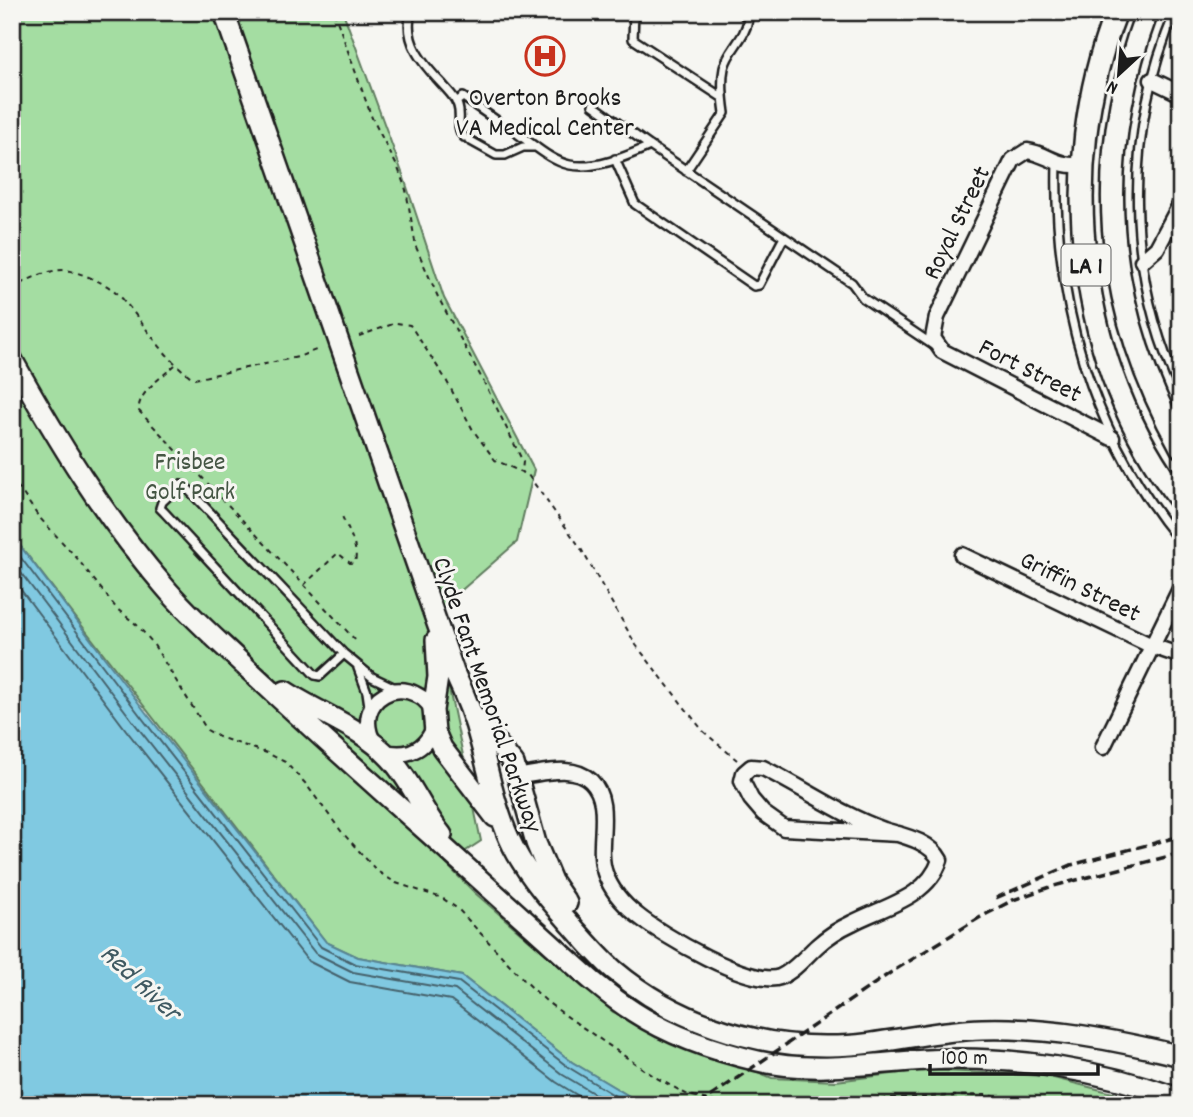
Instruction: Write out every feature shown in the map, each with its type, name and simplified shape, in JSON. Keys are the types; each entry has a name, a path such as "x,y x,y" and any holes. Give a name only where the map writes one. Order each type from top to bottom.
{"main road":[{"name":"Clyde Fant Memorial Parkway","path":"224,12 467,702 509,838 554,905 601,958 663,1003 703,1022 755,1038 788,1044 846,1046 931,1034 993,1029 1082,1036 1181,1056"},
{"name":"LA 1","path":"1116,12 1095,83 1083,164 1084,244 1093,305 1112,373 1137,430 1181,501"},
{"name":"LA 1","path":"1147,12 1118,113 1112,184 1112,224 1121,290 1134,342 1163,416 1181,447"},
{"path":"12,359 71,463 162,584 362,775 578,969 633,1012 674,1034 715,1049 766,1062 814,1068 857,1067 930,1059 1009,1062 1089,1073 1133,1083 1181,1099"},
{"path":"434,614 438,677 434,719 442,748 477,791 509,838"},
{"path":"217,639 304,704 359,732 378,747 403,774 435,827 509,907"},
{"path":"467,702 514,764 536,843 552,881 592,940 625,978"}],"street":[{"path":"1152,80 1181,94"},
{"name":"Royal Street","path":"933,338 937,317 1013,160 1027,151 1057,163 1070,166 1083,164"},
{"path":"1142,261 1162,241 1181,203"},
{"name":"Fort Street","path":"933,338 942,351 1112,438"},
{"name":"Griffin Street","path":"962,555 1152,646 1181,656"},
{"path":"1103,747 1181,587"},
{"path":"399,690 416,692 423,697 434,719 425,743 414,752 399,754 378,747 368,727 369,714 376,700 399,690"},
{"path":"519,776 555,771 571,772 593,783 600,797 604,871 614,892 635,914 662,934 715,961 763,979 779,977 842,928 871,912 897,904 929,880 940,860 936,853 914,839 843,813 763,768 751,767 744,774 742,781 751,799 763,813 784,828 899,834"}],"lane":[{"path":"411,12 409,29 418,56 456,102 458,127 467,139 496,155 505,155 523,147 536,147"},
{"path":"634,12 633,39 723,98"},
{"path":"686,171 725,113 724,66 747,29 748,19 741,12"},
{"path":"1175,12 1152,80 1143,124 1137,170 1137,213 1142,261 1158,334 1181,392"},
{"path":"456,102 463,97 496,120"},
{"path":"593,104 686,171 852,283 863,298 942,351"},
{"path":"518,134 550,156 570,164 594,164 650,146"},
{"path":"615,159 635,204 754,286 759,285 785,237"},
{"path":"1057,163 1057,222 1067,302 1081,359 1112,438 1142,489 1181,543"},
{"path":"344,654 320,676 315,675 160,508 162,502 180,485 188,488 357,667 399,690"},
{"path":"357,667 368,692 369,714"}],"path":[{"path":"334,12 372,118 398,168 406,191 416,247 438,297 488,388 523,461 521,472"},
{"path":"12,288 37,276 64,270 94,279 116,293 156,345 175,365 194,379 298,357 316,350"},
{"path":"359,336 396,323 410,325 495,460 528,475 580,547 636,645 703,731 735,758 751,767"},
{"path":"175,365 141,397 137,404 139,411 358,643"},
{"path":"12,478 38,516 76,557 117,609 152,642 198,719 208,730 219,737 285,762 377,871 396,883 442,898 458,909 532,988 572,1020 655,1077 685,1094 725,1105"},
{"path":"304,585 338,553 350,564 355,562 357,558 354,545 341,514"},
{"path":"862,1105 888,1098 990,1095 1017,1105"}],"green space":[{"name":"Frisbee Golf Park","path":"12,12 219,12 447,679 481,841 446,864 475,893 613,1012 772,1078 836,1081 924,1070 1046,1076 1160,1105 644,1105 572,1062 462,976 358,957 326,942 12,535"},
{"path":"231,12 343,12 403,175 444,298 534,470 517,542 434,614"}],"water":[{"name":"Red River","path":"12,535 147,714 326,942 358,957 462,976 572,1062 644,1105 12,1105"}],"railway":[{"path":"996,898 1071,865 1181,836"},
{"path":"698,1105 890,973 1013,900 1050,887 1181,853"}],"place":[{"name":"Overton Brooks VA Medical Center","path":"545,56"}]}
